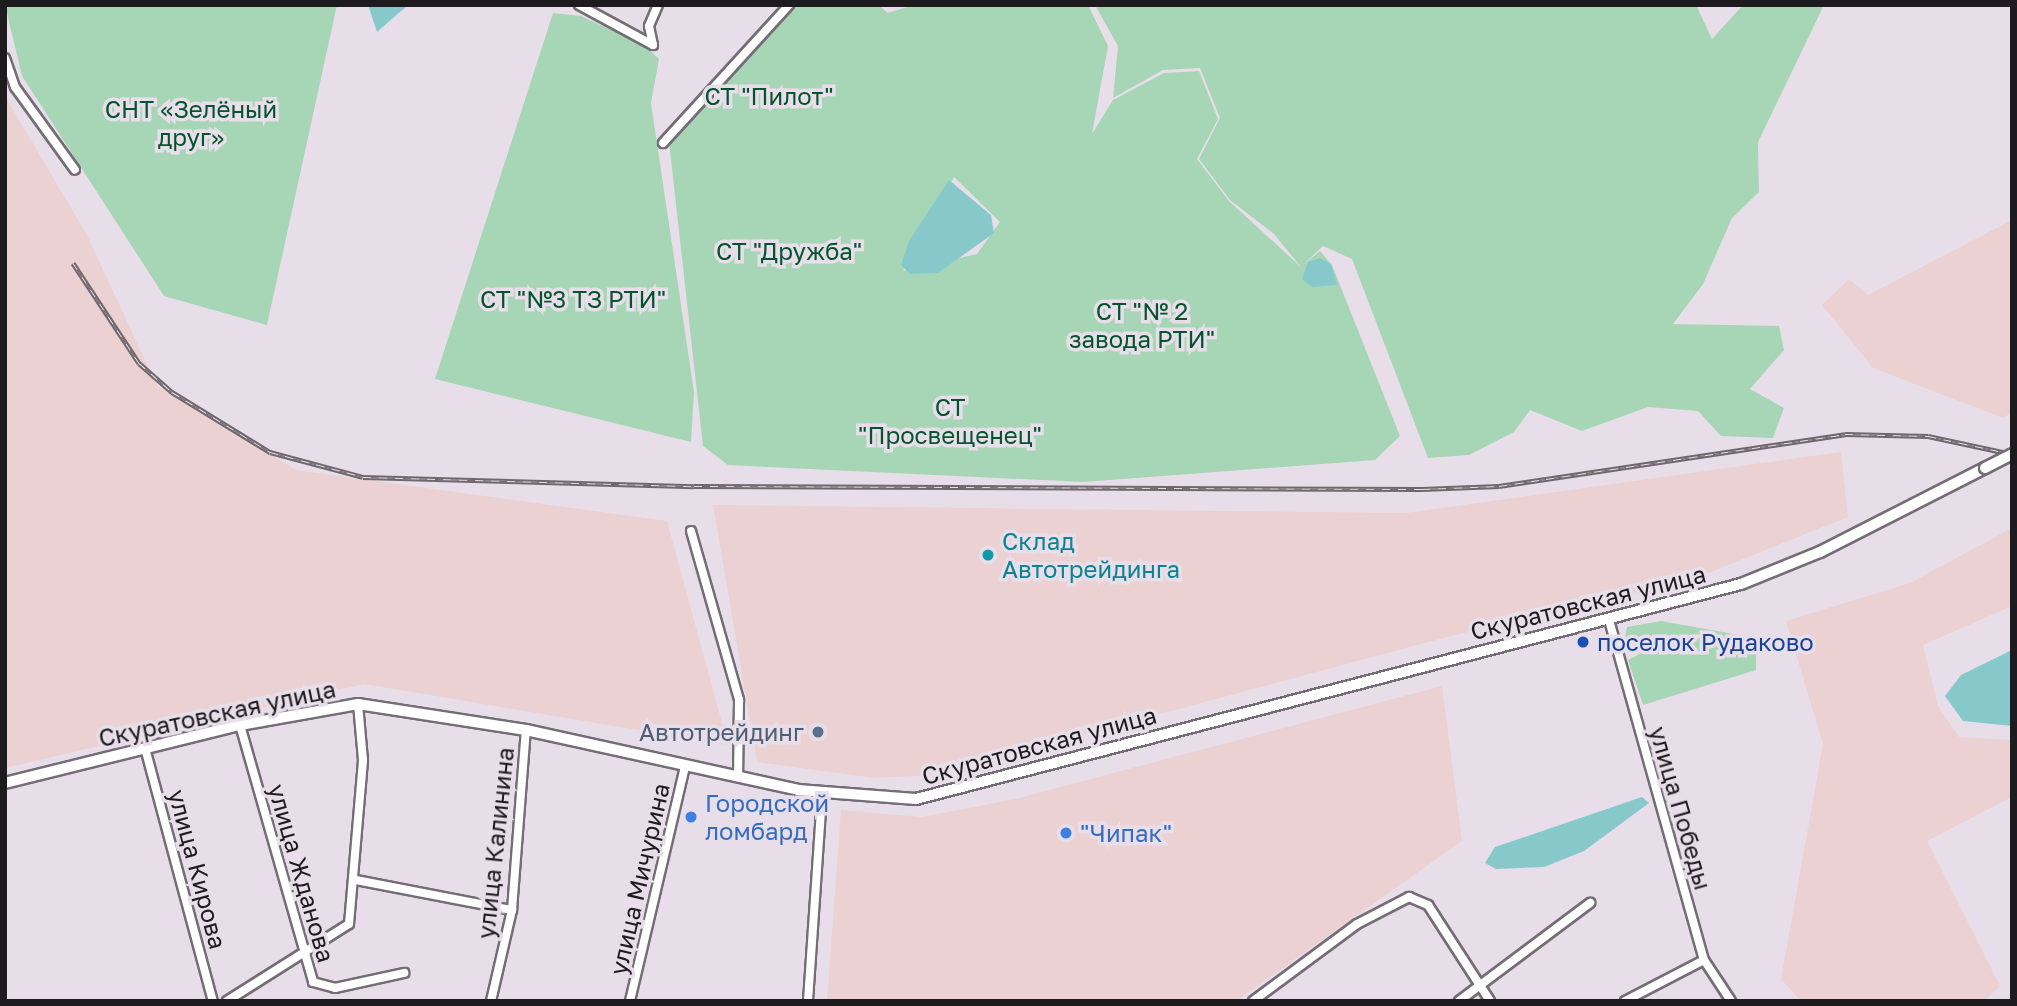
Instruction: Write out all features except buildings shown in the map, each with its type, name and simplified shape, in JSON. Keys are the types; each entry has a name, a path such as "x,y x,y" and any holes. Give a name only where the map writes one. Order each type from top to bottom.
{"street":[{"path":"579,5 653,46 649,26 658,5"},
{"path":"663,143 789,5"},
{"path":"5,58 15,88 75,170"},
{"name":"Скуратовская улица","path":"5,783 240,725 358,704 526,730 685,766 822,793 916,799 1608,620 1783,568 2012,454"},
{"path":"691,531 739,700 738,777"},
{"name":"улица Победы","path":"1608,620 1704,960 1731,1001"},
{"path":"227,1001 305,956 349,924 356,880 363,760 358,704"},
{"name":"улица Жданова","path":"240,725 313,982 335,988 404,973"},
{"name":"улица Калинина","path":"491,1001 512,910 526,730"},
{"name":"улица Кирова","path":"145,748 213,1001"},
{"name":"улица Мичурина","path":"631,1001 685,766"},
{"path":"808,1001 822,793"},
{"path":"356,880 512,910"},
{"path":"1253,1001 1392,905 1409,897 1428,905 1490,1001"},
{"path":"1459,1001 1590,903"},
{"path":"1625,1001 1704,960"}],"shaded area":[{"path":"5,96 87,235 157,386 296,470 667,521 728,745 364,684 5,768"},
{"path":"2012,220 2012,412 2003,418 1873,368 1822,305 1849,279 1868,295"},
{"path":"1841,452 1848,517 1696,578 1451,636 932,775 875,778 757,762 713,505 1406,513"},
{"path":"2012,528 2012,606 1923,645 1938,706 1959,737 2012,740 2012,797 1927,841 2000,986 1984,1001 1801,1001 1781,979 1823,744 1786,621 1910,583"},
{"path":"1442,686 1462,841 1236,1001 827,1001 841,810 922,817 1015,799"}],"green space":[{"name":"СНТ «Зелёный друг»","path":"5,5 337,5 267,325 164,296 22,76"},
{"path":"792,5 878,5 888,13 913,5 1088,5 1108,46 1092,134 1113,100 1164,73 1199,71 1218,119 1197,159 1229,201 1301,267 1274,234 1230,200 1199,159 1220,118 1200,68 1163,70 1113,98 1118,46 1095,5 1696,5 1712,39 1743,5 1824,5 1758,142 1759,192 1732,218 1703,284 1673,324 1779,326 1784,350 1750,389 1784,408 1773,438 1721,436 1698,411 1648,407 1582,431 1530,410 1514,432 1469,455 1428,458 1352,259 1323,246 1303,265 1320,251 1332,265 1400,436 1375,460 1083,482 728,465 703,446 669,142","holes":["954,177 1000,222 977,254 903,271"]},
{"name":"СТ \"№3 ТЗ РТИ\"","path":"553,13 581,16 644,45 659,59 651,103 694,392 691,442 435,379"},
{"path":"1661,621 1756,638 1756,670 1643,705 1628,660 1674,636 1625,638 1627,627"}],"water":[{"path":"368,5 408,5 377,32"},
{"path":"949,180 991,215 994,233 938,273 910,274 901,265 909,241"},
{"path":"1320,258 1331,264 1337,285 1312,287 1302,279 1308,262"},
{"path":"2012,650 2012,726 1963,721 1945,696 1961,675"},
{"path":"1642,797 1649,803 1584,851 1544,867 1496,869 1485,863 1495,847"}],"railway":[{"path":"73,263 139,363 172,392 270,452 363,477 694,486 1422,489 1499,486 1845,434 1928,436 2012,454"}],"place":[{"name":"Склад Автотрейдинга","path":"988,555"},
{"name":"поселок Рудаково","path":"1583,642"},
{"name":"Автотрейдинг","path":"818,732"},
{"name":"Городской ломбард","path":"691,817"},
{"name":"\"Чипак\"","path":"1066,833"}],"park label":[{"name":"СТ \"Пилот\"","path":"769,96"},
{"name":"СТ \"Дружба\"","path":"789,251"},
{"name":"СТ \"№ 2 завода РТИ\"","path":"1142,325"},
{"name":"СТ \"Просвещенец\"","path":"950,421"}]}
